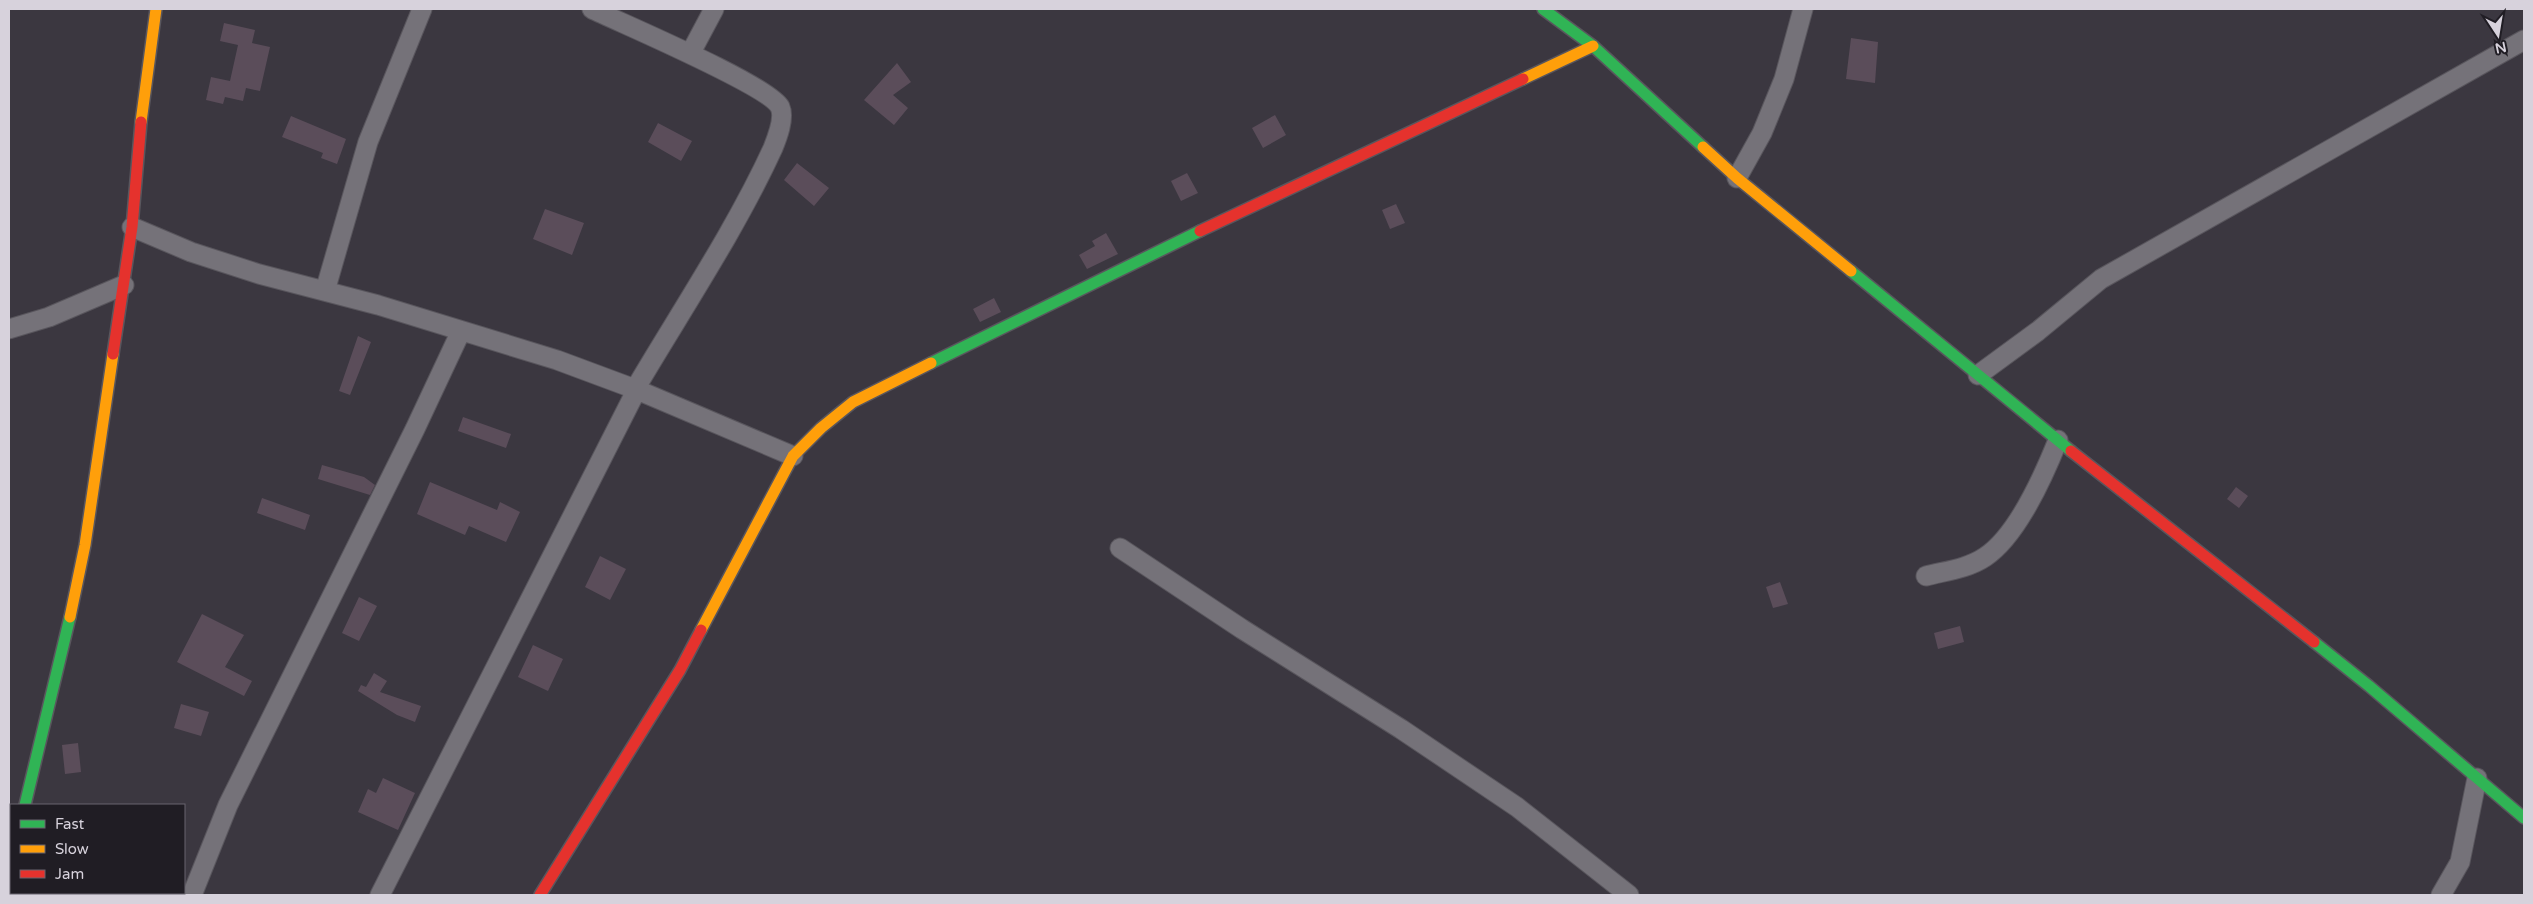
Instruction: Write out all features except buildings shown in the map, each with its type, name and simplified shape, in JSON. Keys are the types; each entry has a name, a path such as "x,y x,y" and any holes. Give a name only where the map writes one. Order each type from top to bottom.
{"street":[{"path":"25,804 57,677 85,545 132,227 142,104 156,9"},
{"path":"325,291 368,142 422,9"},
{"path":"380,895 627,409 635,389 730,227 773,146 782,117 780,107 768,95 690,54 592,9"},
{"path":"690,54 714,9"},
{"path":"1543,9 1593,46 1737,178 2058,440 2369,686 2524,818"},
{"path":"1737,178 1762,133 1784,79 1803,9"},
{"path":"1978,375 2038,331 2102,279 2524,40"},
{"path":"540,895 680,670 794,456 820,428 853,402 1240,211 1593,46"},
{"path":"132,227 191,252 259,274 378,305 557,360 635,389 794,456"},
{"path":"9,329 49,317 124,285"},
{"path":"192,895 228,805 411,438 461,332"},
{"path":"1926,576 1968,565 1995,548 2042,480 2058,440"},
{"path":"1120,548 1242,629 1401,729 1517,807 1629,895"},
{"path":"2441,895 2460,862 2477,778"}],"traffic: fast":[{"path":"1543,9 1593,46 1703,147"},
{"path":"931,363 1200,231"},
{"path":"1851,271 2071,451"},
{"path":"25,804 70,617"},
{"path":"2314,642 2369,686 2524,818"}],"traffic: slow":[{"path":"141,122 156,9"},
{"path":"1523,79 1593,46"},
{"path":"1703,147 1737,178 1851,271"},
{"path":"70,617 85,545 113,354"},
{"path":"701,630 793,456 821,428 853,402 931,363"}],"traffic: jam":[{"path":"1200,231 1523,79"},
{"path":"113,354 132,227 141,122"},
{"path":"2071,451 2314,642"},
{"path":"540,895 680,670 701,630"}]}
